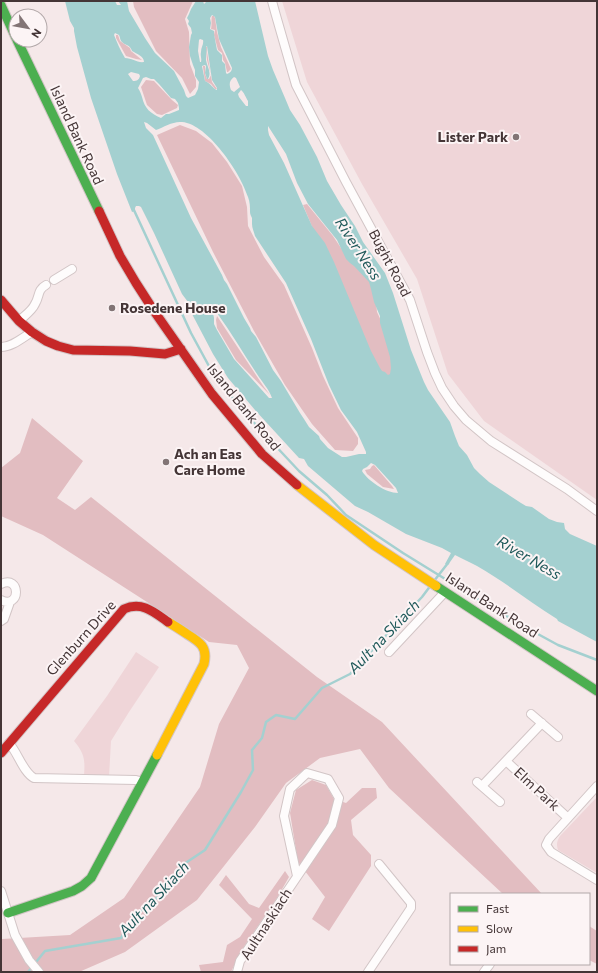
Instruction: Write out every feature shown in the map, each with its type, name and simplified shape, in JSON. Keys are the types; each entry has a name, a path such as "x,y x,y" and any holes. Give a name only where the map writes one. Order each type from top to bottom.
{"main road":[{"name":"Island Bank Road","path":"1,5 8,21"},
{"name":"Island Bank Road","path":"20,48 120,256 136,284 212,394 262,454 299,487 374,545 597,691"},
{"path":"1,300 19,321 32,332 46,341 58,346 73,350 130,351 165,354 181,349"},
{"name":"Glenburn Drive","path":"1,753 124,609 130,606 138,605 145,607 199,641 204,648 206,656 204,664 91,878 82,886 72,891 8,913"}],"street":[{"name":"Bught Road","path":"272,1 296,85 346,182 410,300 427,352 442,388 466,420 491,441 567,489 597,511"},
{"path":"54,280 72,269"},
{"path":"19,321 35,305 39,291 46,284"},
{"path":"1,347 9,345 32,332"},
{"path":"1,584 10,582 16,589 16,595 12,600 5,601 4,619 1,621"},
{"path":"389,652 445,592"},
{"path":"531,714 558,737"},
{"name":"Elm Park","path":"500,802 479,784 506,761 542,723"},
{"path":"9,743 28,773 34,778 136,780 143,782"},
{"name":"Elm Park","path":"506,761 568,818"},
{"name":"Aultnaskiach","path":"237,972 240,961 332,825 339,798 328,779 307,773 290,789 284,816 297,876"},
{"path":"597,786 549,839 546,845 551,852 597,880"},
{"path":"368,972 411,908 411,903 379,864"},
{"path":"1,891 15,935 29,960 38,971"}],"shaded area":[{"path":"133,1 193,1 185,19 189,32 190,64 196,80 196,87 190,94 182,78 156,51 134,7"},
{"path":"282,1 597,1 597,500 484,421 448,374 417,279 362,184 307,82"},
{"path":"212,16 215,18 221,47 231,69 228,72 222,53 218,50 214,35 215,30 211,29"},
{"path":"116,35 118,35 120,41 130,48 131,51 142,60 126,56 116,38"},
{"path":"207,47 211,73 207,60"},
{"path":"203,66 205,66 205,74 207,79 209,79 211,75 212,82 217,89 205,81"},
{"path":"146,80 154,81 178,105 177,108 162,115 157,114 147,105 141,87"},
{"path":"180,125 196,131 212,143 227,162 242,186 247,207 248,226 264,257 284,285 338,408 358,438 358,444 353,451 335,450 312,424 285,385 254,331 213,252 157,135"},
{"path":"307,204 333,236 347,257 365,271 375,292 377,312 383,325 395,371 388,378 374,368 353,324 303,205"},
{"path":"217,316 270,395 236,360 217,328"},
{"path":"32,418 83,461 57,498 75,510 91,497 317,677 382,722 541,893 502,893 389,788 360,749 320,758 286,783 255,827 197,900 125,952 79,972 1,972 2,939 70,935 124,898 200,787 219,724 249,668 237,645 209,642 43,535 1,516 1,468 20,453"},
{"path":"374,465 394,489 383,487 367,474 365,470 370,469"},
{"path":"136,652 159,667 111,741 109,777 84,776 84,757 74,741 107,696"},
{"path":"312,780 326,785 334,799 346,803 362,788 376,788 377,798 351,820 353,835 371,855 371,866 329,931 312,919 325,897 298,862 290,813 296,790"},
{"path":"597,797 597,873 558,850 557,844 560,836"},
{"path":"285,871 289,877 277,898 241,951 231,972 201,972 199,965 223,962 227,945 240,937 252,919 219,885 226,875 249,904 259,908"},
{"path":"590,927 597,931 597,964 590,960"}],"water":[{"name":"River Ness","path":"65,1 115,1 117,5 121,5 118,1 127,1 129,11 145,38 155,53 174,71 188,98 195,95 199,82 195,76 195,70 190,56 189,47 192,33 187,18 196,1 203,1 204,4 207,1 255,1 268,56 290,110 317,157 327,181 355,226 363,242 385,273 411,350 424,382 450,422 459,446 467,455 474,468 489,482 526,506 532,507 549,519 564,523 565,529 570,534 597,546 597,642 558,621 477,566 455,555 448,565 445,564 451,553 406,534 355,506 308,466 304,459 299,458 255,410 228,378 213,354 192,314 188,302 182,294 141,207 136,206 135,211 132,212 117,174 91,98 77,47 74,28 70,21","holes":["212,15 215,17 219,39 232,68 231,72 227,74 225,64 222,61 222,55 217,50 214,31 210,29 210,18","115,33 119,35 123,43 142,57 144,62 125,58 114,35","200,39 203,40 200,62 198,51","207,46 212,80 217,90 205,81 202,66 206,66 205,73 207,79 210,74 206,60","131,72 139,74 140,76 137,80 133,81 128,74","146,77 154,79 171,98 175,99 178,103 179,110 166,114 161,118 146,108 138,88 143,78","234,77 236,78 240,87 234,92 230,88 231,80","241,90 248,101 248,106 246,106 238,94","144,122 156,130 175,122 182,122 192,125 202,131 231,164 249,199 252,227 255,236 286,283 311,339 329,385 341,410 357,432 366,454 342,457 328,448 319,436 309,427 273,370 256,337 244,318 191,218 153,135 146,128","268,126 286,154 297,183 308,204 337,240 346,259 369,282 374,302 380,316 380,323 390,357 391,368 390,374 388,375 382,371 371,351 334,262 325,243 312,226 284,163 269,135","213,313 217,313 272,398 269,398 234,359 214,324","371,463 375,465 396,488 398,493 388,491 378,486 368,479 362,471"]}],"waterway":[{"path":"133,208 191,333 210,368 226,390 256,425 299,471 327,495 346,515 403,553 536,633 558,645 597,660"},
{"name":"Ault na Skiach","path":"434,581 448,563"},
{"name":"Ault na Skiach","path":"28,972 45,951 121,938 134,917 166,890 181,866 205,850 253,770 252,750 262,738 266,722 276,715 295,719 322,688 350,674 422,597 431,585"}],"traffic: fast":[{"path":"1,5 8,20"},
{"path":"21,48 99,211"},
{"path":"436,586 597,691"},
{"path":"8,913 73,891 82,886 91,878 157,755"}],"traffic: slow":[{"path":"297,485 374,545 436,586"},
{"path":"157,755 204,664 205,658 204,649 199,643 168,622"}],"traffic: jam":[{"path":"99,211 120,256 136,283 212,394 262,454 297,485"},
{"path":"1,300 19,321 32,332 46,341 58,346 73,350 130,351 165,354 181,349"},
{"path":"1,753 124,609 136,606 142,607 153,611 168,622"}],"place":[{"name":"Lister Park","path":"516,137"},
{"name":"Rosedene House","path":"112,308"},
{"name":"Ach an Eas Care Home","path":"166,462"}]}
